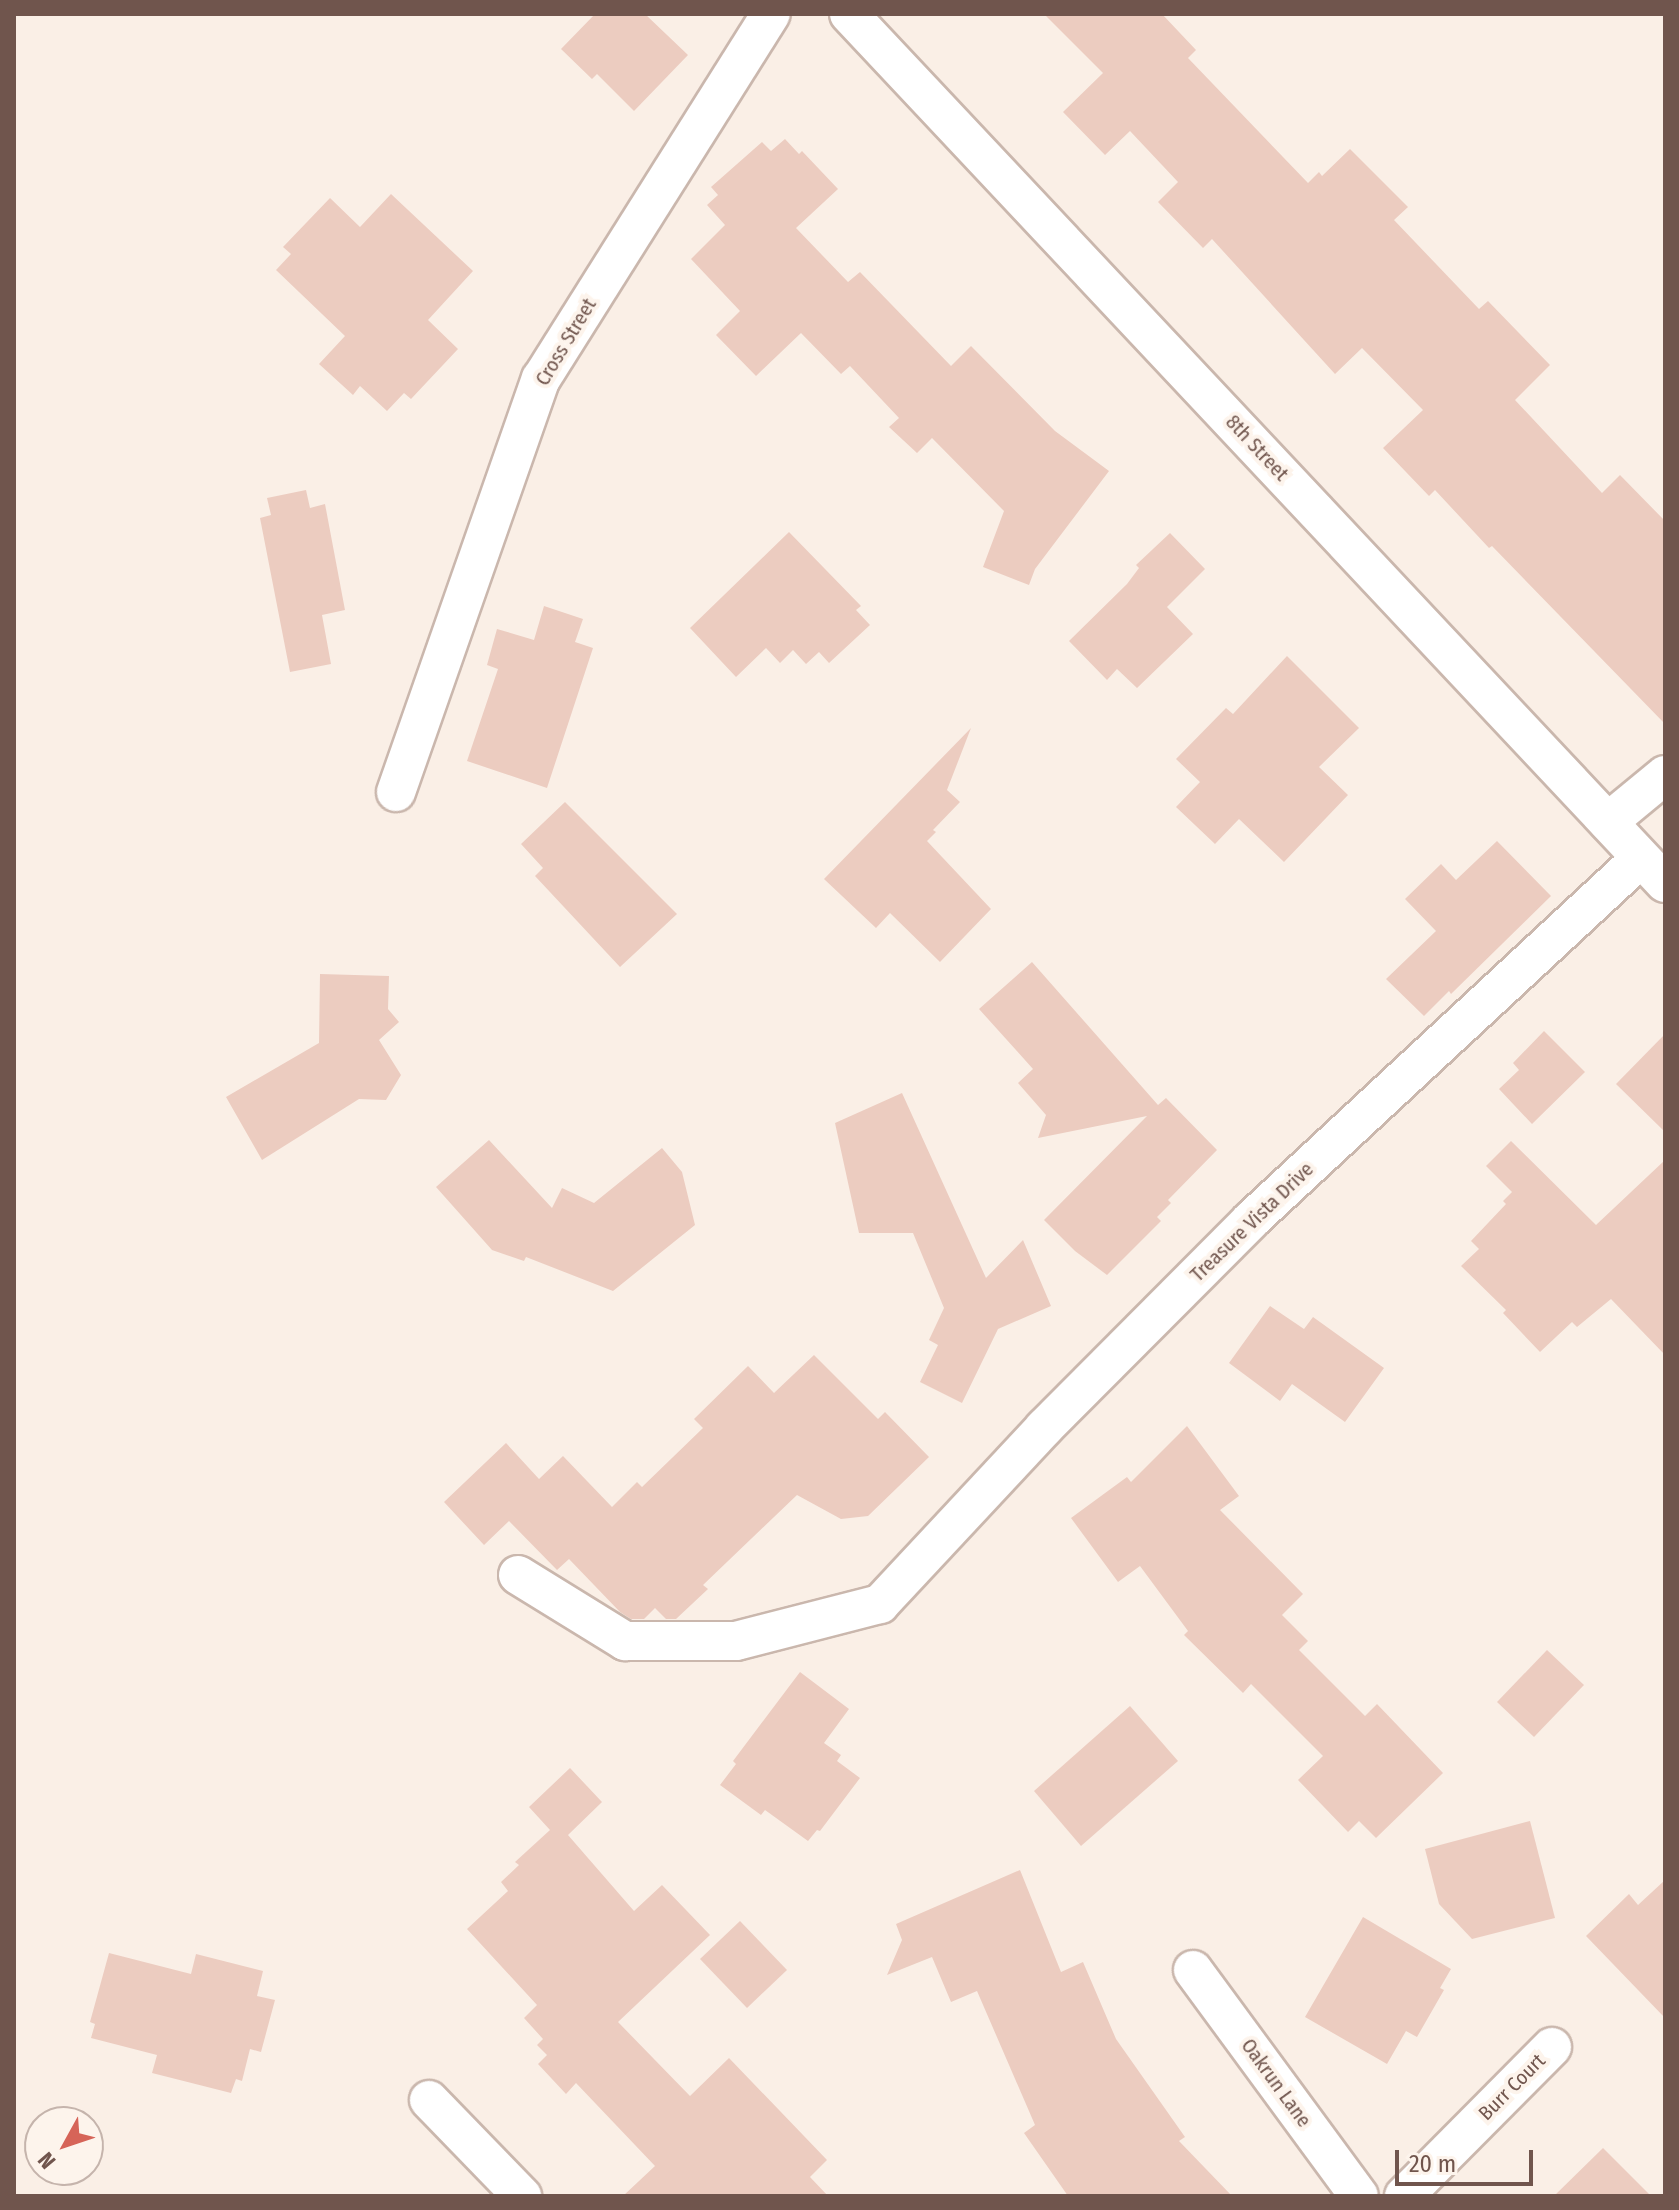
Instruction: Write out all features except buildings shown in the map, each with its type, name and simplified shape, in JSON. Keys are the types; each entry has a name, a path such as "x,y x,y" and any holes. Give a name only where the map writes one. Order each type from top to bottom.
{"street":[{"name":"Cross Street","path":"396,792 541,379 771,14"},
{"name":"8th Street","path":"849,14 1653,870"},
{"path":"1608,822 1665,775"},
{"name":"Treasure Vista Drive","path":"518,1575 625,1641 736,1641 880,1604 1044,1428 1251,1220 1653,870"},
{"name":"Oakrun Lane","path":"1193,1970 1359,2196"},
{"name":"Burr Court","path":"1404,2196 1552,2047"},
{"path":"429,2100 522,2196"}]}
